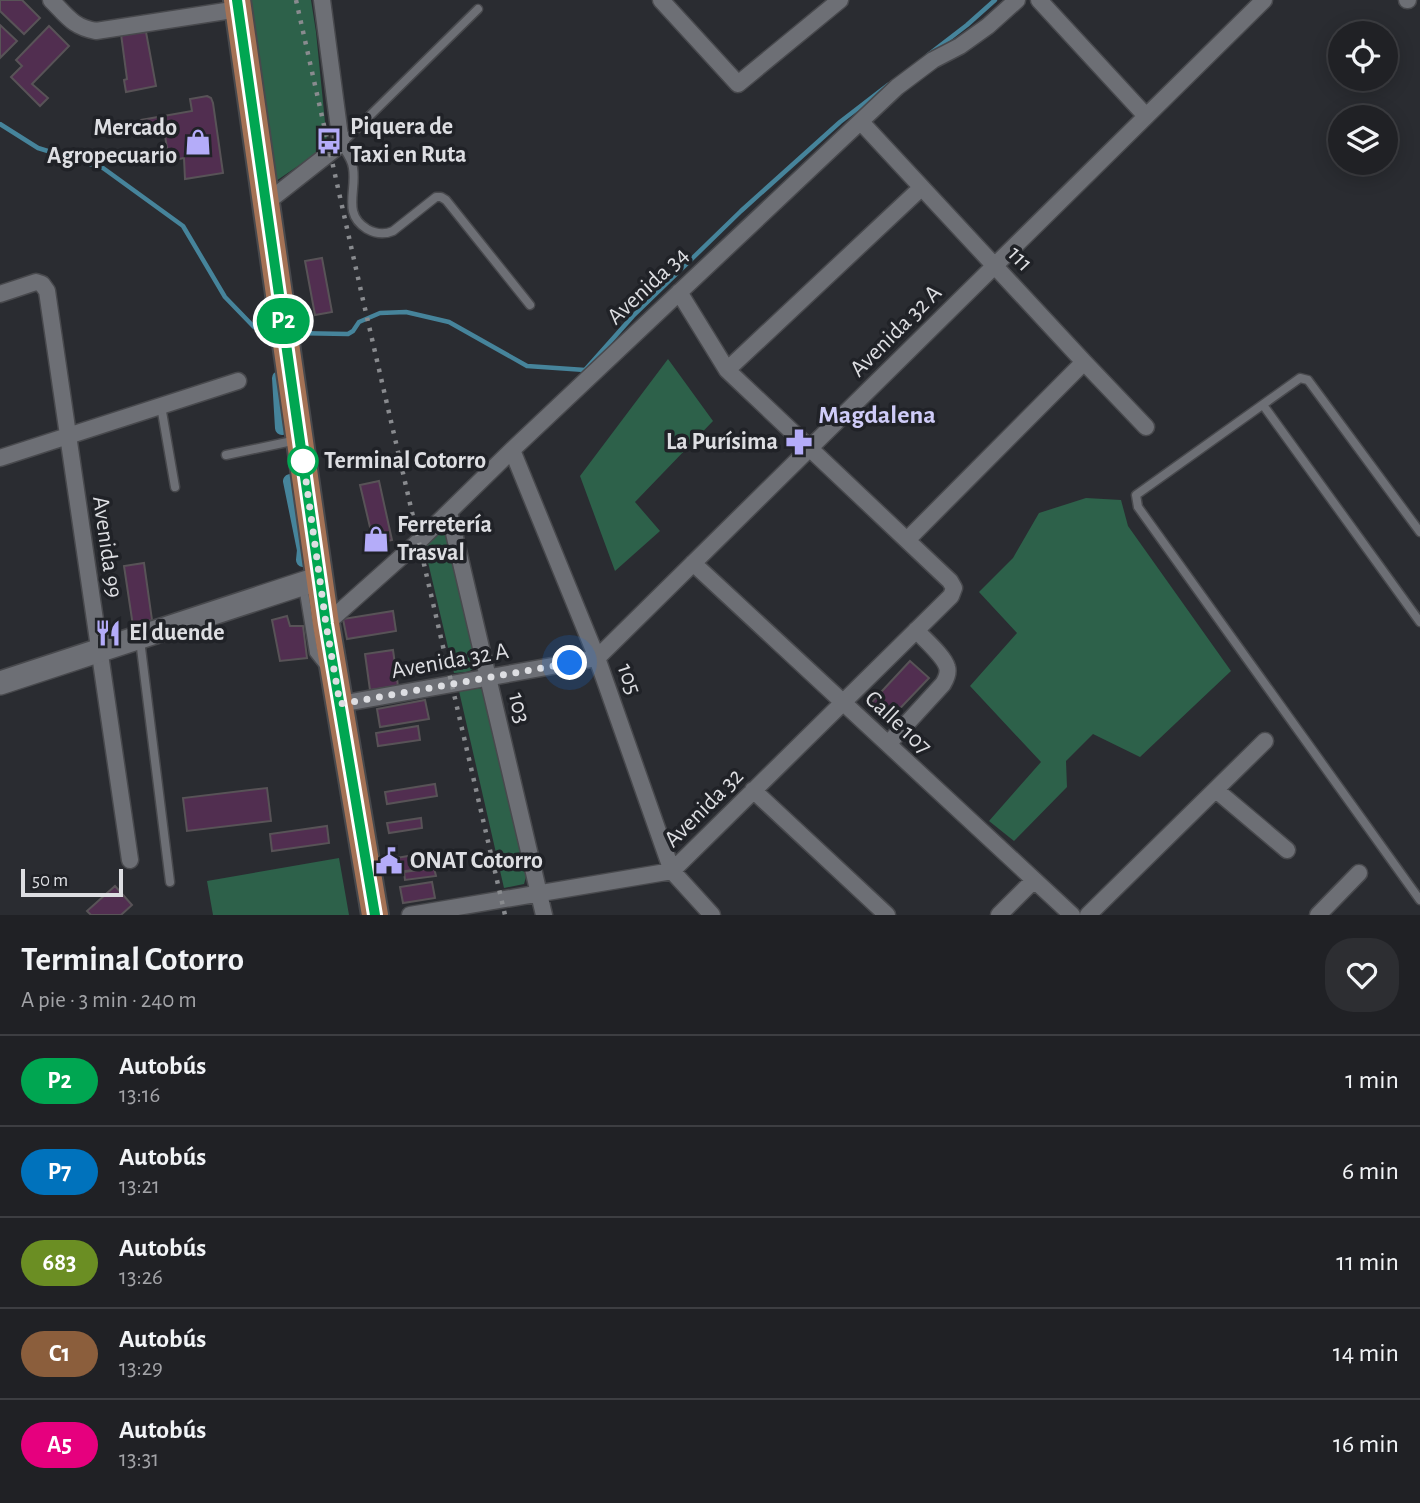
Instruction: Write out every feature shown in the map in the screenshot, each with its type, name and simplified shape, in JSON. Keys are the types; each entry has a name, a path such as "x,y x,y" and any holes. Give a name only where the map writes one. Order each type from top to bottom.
{"main road":[{"path":"238,4 300,439 311,581 326,624 375,915"}],"street":[{"path":"51,0 82,29 96,31 238,4"},
{"path":"266,203 341,144 322,0"},
{"path":"661,0 738,84 839,0"},
{"name":"Avenida 34","path":"326,624 419,541 897,87 933,60 960,46 988,26 1017,0"},
{"path":"1039,0 1146,116"},
{"name":"Avenida 32 A","path":"340,704 597,658 1264,0"},
{"name":"111","path":"861,122 1146,427"},
{"path":"727,370 921,188"},
{"name":"Avenida 99","path":"0,295 36,282 42,284 47,291 130,860"},
{"path":"679,292 727,370 907,540 1084,362"},
{"path":"0,458 238,381"},
{"name":"105","path":"512,450 597,658 672,872 712,915"},
{"name":"103","path":"449,512 544,915"},
{"name":"Avenida 32","path":"410,915 672,872 951,596 954,588 950,581 907,540"},
{"name":"Calle 107","path":"694,563 1072,915"},
{"path":"0,683 311,581"},
{"path":"888,744 943,684 947,676 947,666 942,658 916,630"},
{"path":"1088,915 1265,741"},
{"path":"753,790 887,915"},
{"path":"1216,790 1287,850"},
{"path":"1318,915 1359,873"},
{"path":"999,915 1034,880"}],"lane":[{"path":"478,9 341,144 351,159 354,171 353,213 365,228 386,234 436,197 441,197 530,305"},
{"path":"1420,532 1308,380 1300,378 1136,495 1138,507 1420,900"},
{"path":"1263,405 1420,622"},
{"path":"161,406 175,487"},
{"path":"226,455 300,439"},
{"path":"311,581 314,653 320,663 335,676"},
{"path":"139,638 170,882"}],"green space":[{"path":"249,0 311,0 316,32 327,142 317,153 276,181"},
{"path":"668,359 713,421 635,502 660,531 615,571 580,476"},
{"path":"1086,498 1121,500 1128,526 1231,671 1140,757 1093,734 1066,761 1067,787 1014,841 989,821 1041,762 970,686 1017,633 979,592 1013,558 1039,513"},
{"path":"438,531 446,533 449,540 477,665 467,672 454,673 424,545"},
{"path":"479,688 485,694 526,877 524,884 504,888 459,691"},
{"path":"339,858 349,915 213,915 207,881"}],"building":[{"path":"0,0 22,0 40,18 24,34 0,11"},
{"path":"0,25 17,41 0,58"},
{"path":"49,26 69,46 32,84 48,98 40,106 11,77 22,66 16,60"},
{"path":"146,32 156,86 126,92 124,80 127,79 121,34"},
{"path":"207,96 213,103 223,173 185,179 184,158 169,161 164,129 138,133 138,123 141,120 192,111 190,99"},
{"path":"322,258 332,312 315,315 305,261"},
{"path":"379,481 392,540 374,544 360,485"},
{"path":"144,563 152,620 133,626 124,566"},
{"path":"393,611 396,631 347,639 343,619"},
{"path":"287,616 290,626 303,626 307,658 280,661 272,620"},
{"path":"393,650 398,686 370,690 365,654"},
{"path":"910,661 929,678 887,722 869,705"},
{"path":"425,700 429,719 380,727 377,709"},
{"path":"418,726 420,740 378,746 376,733"},
{"path":"435,784 437,796 387,804 385,792"},
{"path":"267,788 271,821 187,831 183,798"},
{"path":"421,818 422,828 389,833 387,823"},
{"path":"327,826 329,843 272,851 270,834"},
{"path":"426,853 428,868 398,872 396,858"},
{"path":"434,868 436,876 405,880 404,872"},
{"path":"432,882 435,898 403,903 400,887"},
{"path":"115,886 132,905 121,915 91,915 87,911"}],"waterway":[{"path":"928,55 995,0"},
{"path":"292,333 348,334 359,322 380,313 406,312 449,322 527,366 585,370 633,316 741,211 840,122 888,85"},
{"path":"0,124 38,148 103,168 183,226 225,297 254,327 277,335"},
{"path":"279,378 282,428"},
{"path":"290,481 304,550 303,560"}],"railway":[{"path":"296,0 505,915"}],"bus line":[{"name":"P2","path":"237,0 326,624 375,915"}],"place":[{"name":"Piquera de Taxi en Ruta","path":"329,141"},
{"name":"Mercado Agropecuario","path":"198,142"},
{"name":"La Purísima","path":"799,442"},
{"name":"Terminal Cotorro","path":"303,461"},
{"name":"Ferretería Trasval","path":"376,539"},
{"name":"El duende","path":"108,633"},
{"name":"ONAT Cotorro","path":"389,861"}],"district":[{"name":"Magdalena","path":"877,415"}],"route":[{"path":"303,461 340,704 570,663"}]}
